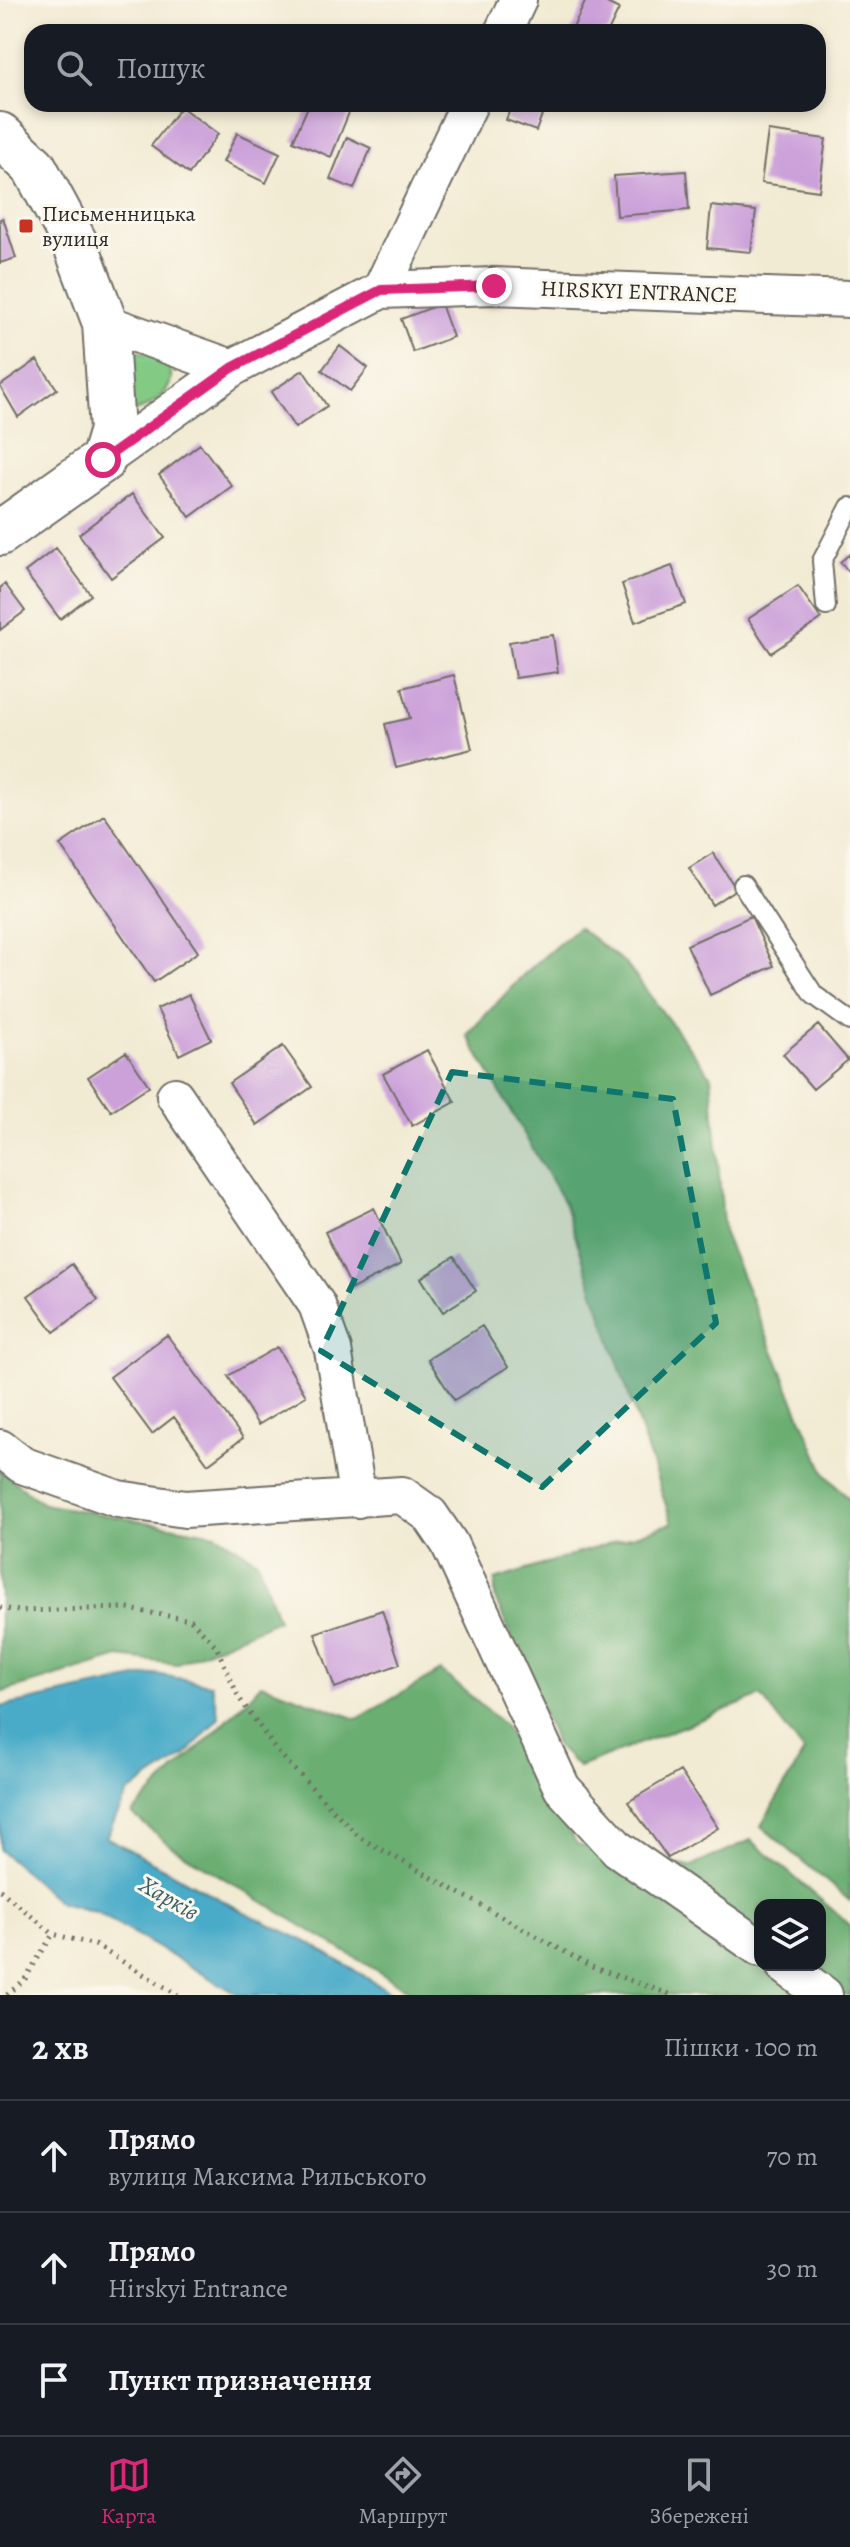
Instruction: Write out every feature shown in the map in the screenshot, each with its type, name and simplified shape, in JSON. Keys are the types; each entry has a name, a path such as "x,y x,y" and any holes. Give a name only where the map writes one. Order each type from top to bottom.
{"main road":[{"path":"0,135 34,167 75,243 105,323 112,430 103,460 0,533"}],"street":[{"path":"507,24 518,0"},
{"path":"103,460 232,368 381,290 465,112"},
{"name":"HIRSKYI ENTRANCE","path":"381,290 494,286 850,299"},
{"path":"105,323 232,368"},
{"path":"175,1096 317,1305 333,1350 358,1499"},
{"path":"0,1448 22,1465 118,1499 185,1509 402,1495 430,1515 449,1543 562,1788 618,1849 754,1944"},
{"path":"792,1971 824,1995"}],"lane":[{"path":"826,606 822,561 850,507"},
{"path":"743,885 814,995 850,1021"}],"path":[{"path":"0,1608 20,1611 123,1608 191,1620 216,1646 239,1698 277,1751 359,1837 592,1967 672,1995"},
{"path":"0,1890 53,1934 95,1945 178,1995"},
{"path":"7,1995 25,1979 53,1934"}],"highlighted area":[{"path":"452,1072 673,1099 716,1323 542,1487 321,1351"}],"green space":[{"path":"126,350 149,354 164,362 170,370 171,379 153,403 132,412"},
{"path":"578,927 626,964 711,1076 724,1234 825,1474 850,1500 850,1901 761,1826 804,1752 761,1696 579,1767 557,1747 495,1598 495,1580 672,1523 564,1203 467,1035 524,974"},
{"path":"0,1470 43,1504 216,1534 257,1560 278,1620 176,1664 119,1657 0,1693"},
{"path":"441,1671 504,1725 577,1844 690,1867 751,1840 820,1899 754,1899 754,1971 826,1971 826,1904 850,1925 850,1995 417,1995 172,1847 132,1814 261,1684 357,1719"}],"water":[{"name":"Харків","path":"155,1674 211,1684 219,1717 186,1755 128,1793 106,1837 242,1911 311,1944 395,1995 239,1995 96,1912 60,1903 0,1850 0,1707"}],"building":[{"path":"586,0 601,0 619,9 612,24 575,24"},
{"path":"177,112 188,112 218,134 189,174 151,146"},
{"path":"306,112 349,112 331,157 293,141"},
{"path":"509,112 543,112 536,131 506,120"},
{"path":"768,131 826,139 819,191 761,183"},
{"path":"237,133 280,153 266,183 223,162"},
{"path":"347,137 371,148 354,189 330,179"},
{"path":"686,171 689,210 617,216 614,176"},
{"path":"711,206 756,211 751,252 707,248"},
{"path":"3,218 16,258 0,263 0,219"},
{"path":"441,304 453,337 413,352 401,319"},
{"path":"340,346 368,368 350,391 322,370"},
{"path":"37,360 57,389 18,417 0,386"},
{"path":"303,370 327,406 295,428 271,392"},
{"path":"200,444 232,486 190,517 159,475"},
{"path":"132,494 165,538 111,578 79,534"},
{"path":"56,548 91,595 60,619 25,572"},
{"path":"850,554 850,573 840,562"},
{"path":"672,566 686,604 635,622 622,584"},
{"path":"5,584 25,611 0,630 0,588"},
{"path":"798,586 821,619 771,653 748,619"},
{"path":"553,635 558,672 515,678 509,642"},
{"path":"454,675 472,749 396,768 385,724 410,718 402,688"},
{"path":"104,815 198,952 154,982 60,845"},
{"path":"713,853 736,889 712,905 689,868"},
{"path":"751,916 774,966 710,995 687,945"},
{"path":"189,994 211,1039 179,1055 157,1009"},
{"path":"818,1025 848,1060 813,1089 783,1054"},
{"path":"283,1046 312,1087 257,1125 229,1083"},
{"path":"427,1050 455,1102 412,1126 383,1074"},
{"path":"126,1052 149,1086 111,1111 88,1077"},
{"path":"374,1208 401,1264 352,1289 325,1232"},
{"path":"454,1257 476,1291 443,1312 421,1278"},
{"path":"72,1264 98,1300 54,1332 28,1296"},
{"path":"482,1326 508,1367 454,1400 428,1359"},
{"path":"167,1335 243,1438 208,1464 174,1417 152,1434 110,1377"},
{"path":"277,1347 306,1396 258,1425 228,1376"},
{"path":"382,1610 400,1664 335,1688 315,1633"},
{"path":"680,1771 718,1828 668,1858 628,1802"}],"place":[{"name":"Письменницька вулиця","path":"26,226"}],"route":[{"path":"103,460 232,368 381,290 494,286"}]}
